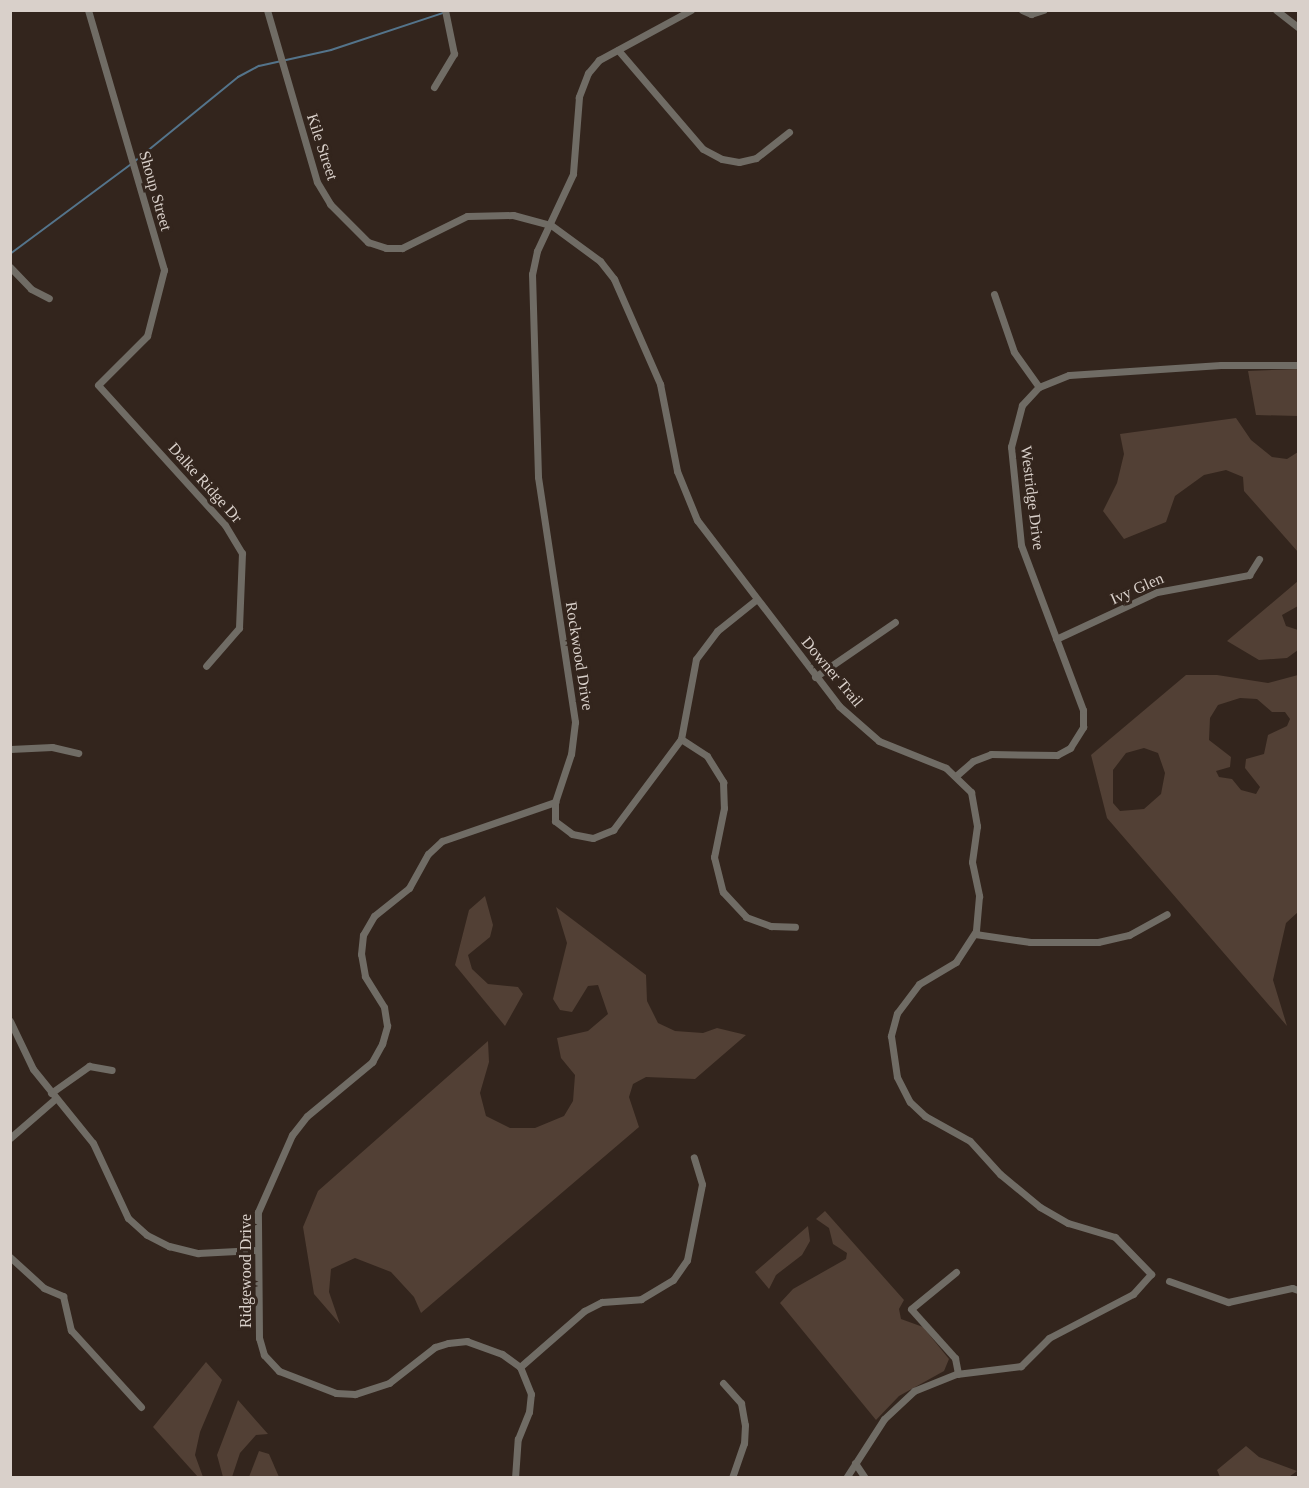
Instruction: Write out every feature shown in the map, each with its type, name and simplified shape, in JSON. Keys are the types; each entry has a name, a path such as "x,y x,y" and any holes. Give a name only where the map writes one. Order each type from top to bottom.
{"street":[{"name":"Shoup Street","path":"88,10 164,270 147,336 114,368"},
{"name":"Kile Street","path":"267,10 317,182 330,204 368,242 386,248 402,248"},
{"path":"434,87 454,54 445,10"},
{"name":"Rockwood Drive","path":"555,802 572,754 575,722 538,477 531,313 537,251 573,174 579,97 593,67 618,50 691,10"},
{"path":"1022,10 1031,14 1043,10"},
{"path":"1276,10 1299,27"},
{"path":"618,50 703,149 722,159 739,162 756,158 789,132"},
{"name":"Downer Trail","path":"402,248 467,216 513,215 551,225 582,245 614,279 660,384 677,471 697,520 839,706 879,741 929,759 957,775 977,806 972,862 979,896 975,934 956,962 919,984 897,1013 891,1057 897,1077 910,1102 925,1116 970,1141 1000,1174 1040,1207 1068,1223 1114,1237 1151,1274 1133,1294 1049,1338 1021,1366 958,1374"},
{"path":"10,267 31,289 49,298"},
{"path":"994,294 1014,352 1039,387"},
{"name":"Westridge Drive","path":"957,775 973,761 991,754 1057,755 1078,739 1083,710 1021,546 1011,447 1022,405 1039,387 1069,375 1221,365 1299,365"},
{"name":"Dalke Ridge Dr","path":"114,368 98,385 100,391 225,525 242,553 239,628 206,666"},
{"name":"Ivy Glen","path":"1056,639 1156,592 1249,575 1259,559"},
{"path":"555,802 555,821 572,834 593,838 613,830 681,739 696,659 717,631 757,599"},
{"path":"815,677 895,622"},
{"path":"681,739 707,756 723,782 724,808 714,857 723,892 746,917 771,926 795,927"},
{"path":"10,749 52,747 78,753"},
{"name":"Ridgewood Drive","path":"520,1367 502,1354 467,1341 435,1347 389,1383 355,1394 336,1394 279,1371 264,1355 259,1338 258,1250 261,1202 292,1135 307,1116 372,1062 382,1044 387,1026 384,1007 365,976 361,954 363,935 374,916 409,888 428,854 442,841 555,802"},
{"path":"975,934 1030,942 1098,942 1130,934 1167,914"},
{"path":"10,1021 33,1069 53,1096 84,1129 128,1218 147,1235 198,1253 258,1250"},
{"path":"10,1138 53,1096 89,1066 112,1070"},
{"path":"515,1478 518,1439 529,1412 531,1394 520,1367 584,1311 602,1302 641,1299 673,1280 687,1260 702,1184 694,1157"},
{"path":"10,1257 44,1288 63,1296 71,1330 141,1407"},
{"path":"846,1478 899,1404 935,1379 958,1374 955,1358 911,1310 956,1272"},
{"path":"1169,1281 1228,1302 1292,1288 1299,1290"},
{"path":"723,1383 741,1404 745,1425 744,1443 732,1478"},
{"path":"855,1463 865,1478"}],"shaded area":[{"path":"1298,369 1298,416 1256,415 1248,371"},
{"path":"1236,418 1251,440 1272,457 1287,459 1298,452 1298,552 1244,491 1243,477 1226,470 1204,475 1175,496 1166,522 1124,539 1103,511 1117,483 1124,454 1120,434"},
{"path":"1298,581 1298,606 1282,615 1286,626 1298,630 1298,650 1287,658 1259,660 1227,641"},
{"path":"1186,675 1217,675 1268,683 1298,675 1298,912 1286,923 1273,980 1287,1026 1107,818 1091,755","holes":["1240,698 1257,699 1272,712 1285,712 1290,719 1287,726 1268,735 1264,754 1246,759 1245,768 1260,787 1256,794 1241,790 1232,779 1219,777 1216,771 1230,767 1231,757 1209,740 1210,718 1218,705","1144,748 1158,753 1165,773 1161,794 1144,809 1120,811 1113,803 1113,770 1126,753"]},
{"path":"485,896 493,925 490,937 468,955 472,969 488,984 518,987 523,994 505,1026 455,965 469,910"},
{"path":"556,907 646,975 647,1001 658,1023 675,1031 703,1033 717,1028 746,1035 695,1079 646,1077 633,1084 629,1097 639,1127 421,1313 414,1297 391,1272 355,1258 331,1269 329,1292 340,1324 314,1294 303,1227 318,1191 488,1041 489,1062 480,1093 486,1116 510,1128 535,1128 564,1116 573,1101 575,1075 561,1058 557,1038 588,1031 608,1014 598,985 588,986 572,1012 560,1010 553,999 567,943"},
{"path":"825,1211 904,1300 899,1309 901,1319 923,1327 949,1359 944,1371 899,1396 876,1420 780,1303 793,1289 846,1259 847,1253 833,1244 829,1228 816,1219"},
{"path":"808,1226 810,1241 802,1255 776,1275 769,1289 755,1272"},
{"path":"206,1362 222,1380 200,1432 195,1455 203,1477 198,1477 153,1427"},
{"path":"238,1400 268,1434 256,1435 240,1453 232,1477 223,1477 217,1455"},
{"path":"1246,1446 1259,1457 1297,1471 1289,1477 1220,1477 1217,1470"},
{"path":"259,1451 269,1454 279,1477 249,1477"}],"waterway":[{"path":"135,161 238,77 259,66 331,50 452,10"},
{"path":"10,254 131,164"}]}
